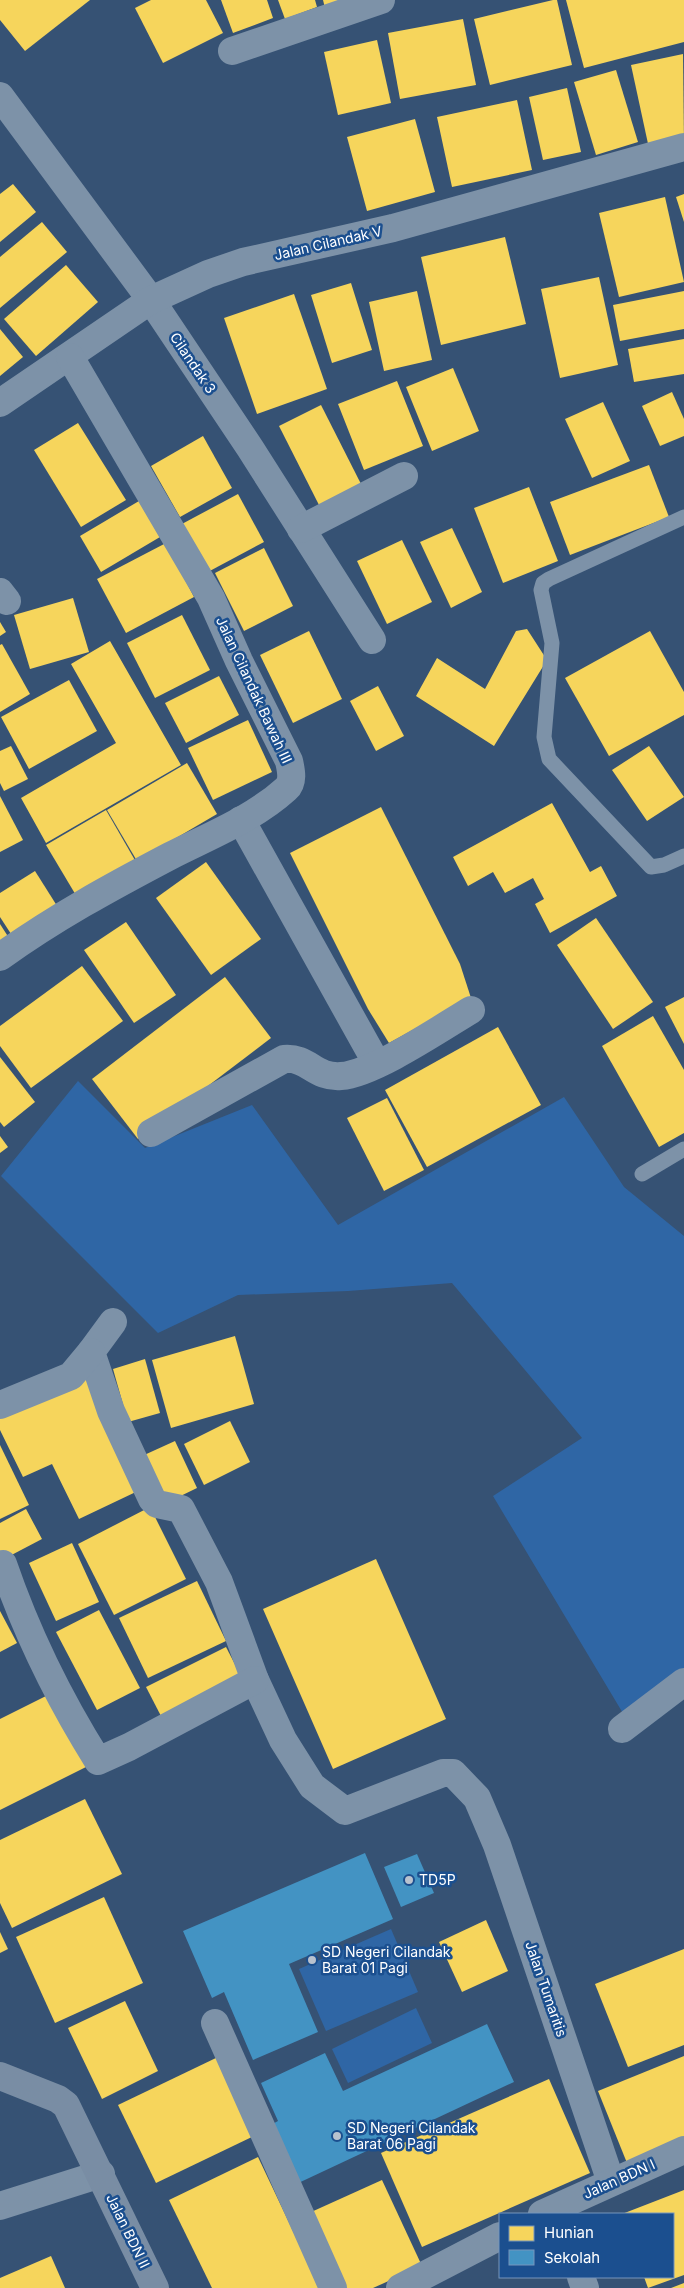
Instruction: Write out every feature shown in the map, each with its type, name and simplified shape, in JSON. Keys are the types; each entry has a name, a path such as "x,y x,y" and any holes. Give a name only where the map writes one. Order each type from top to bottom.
{"street":[{"path":"232,51 381,0"},
{"name":"Cilandak 3","path":"0,96 151,300 250,448 372,640"},
{"name":"Jalan Cilandak V","path":"0,402 70,357 151,300 208,274 243,262 393,228 684,147"},
{"name":"Jalan Cilandak Bawah III","path":"0,957 64,913 97,894 242,820 287,788 291,779 289,761 239,661 211,598 70,357"},
{"path":"301,529 404,476"},
{"path":"242,820 377,1064"},
{"path":"151,1133 284,1059 296,1058 326,1076 340,1076 377,1064 471,1010"},
{"path":"0,1405 71,1376 113,1322"},
{"path":"0,1565 3,1564 17,1604 74,1724 98,1760 128,1747 255,1680 220,1582 181,1509 157,1504 152,1499 111,1411 91,1352"},
{"name":"Jalan Tumaritis","path":"255,1680 283,1740 312,1786 345,1811 443,1773 453,1774 477,1798 497,1844 611,2182"},
{"path":"622,1729 684,1682"},
{"path":"215,2023 333,2288"},
{"path":"0,2076 58,2099 66,2105 101,2174 0,2206"},
{"name":"Jalan BDN I","path":"551,2212 611,2182 684,2150"},
{"name":"Jalan BDN II","path":"101,2174 156,2288"},
{"path":"400,2288 499,2237"}],"lane":[{"path":"684,517 549,579 543,583 540,590 552,643 544,736 549,759 651,867 664,865 684,856"},
{"path":"642,1174 684,1150"}],"shaded area":[{"path":"78,1081 145,1148 252,1105 338,1225 564,1097 624,1187 684,1236 684,1696 630,1725 493,1496 582,1438 452,1283 348,1291 238,1295 158,1333 1,1176"},
{"path":"391,1929 418,1992 326,2031 299,1969"},
{"path":"416,2008 432,2043 348,2083 332,2049"}],"building: Hunian":[{"path":"0,0 90,0 25,51 0,20"},
{"path":"151,0 206,0 223,33 163,63 135,8"},
{"path":"221,0 267,0 273,18 233,33"},
{"path":"278,0 315,0 317,7 285,19"},
{"path":"323,0 363,0 326,12"},
{"path":"557,0 572,65 490,85 474,19"},
{"path":"566,0 684,0 684,42 584,68"},
{"path":"463,19 476,85 400,99 388,33"},
{"path":"377,40 391,103 338,115 324,52"},
{"path":"683,54 684,145 650,153 631,65"},
{"path":"616,70 638,142 596,155 574,82"},
{"path":"567,88 581,152 543,160 529,97"},
{"path":"517,100 532,170 452,187 437,117"},
{"path":"415,119 435,192 367,211 347,137"},
{"path":"13,184 36,212 0,242 0,194"},
{"path":"684,194 684,222 676,197"},
{"path":"665,197 684,282 619,297 599,213"},
{"path":"42,222 67,252 0,308 0,257"},
{"path":"505,237 526,324 441,345 421,257"},
{"path":"66,265 98,302 36,356 4,319"},
{"path":"599,277 618,365 560,378 541,289"},
{"path":"351,283 372,350 332,363 311,295"},
{"path":"417,291 432,360 384,371 369,302"},
{"path":"684,291 684,329 620,341 613,305"},
{"path":"294,294 327,389 257,414 224,318"},
{"path":"0,329 23,357 0,376"},
{"path":"684,339 684,374 634,382 628,349"},
{"path":"453,368 479,431 432,451 406,387"},
{"path":"397,381 423,446 364,470 338,404"},
{"path":"672,392 684,419 684,436 660,446 642,406"},
{"path":"603,402 630,461 592,478 565,419"},
{"path":"321,405 361,484 319,505 279,426"},
{"path":"78,423 126,500 81,527 34,450"},
{"path":"203,436 232,488 180,517 151,466"},
{"path":"649,465 669,517 570,555 550,502"},
{"path":"529,487 558,561 503,583 474,508"},
{"path":"238,494 264,542 206,573 180,525"},
{"path":"139,501 160,537 101,572 80,536"},
{"path":"452,528 482,592 451,608 420,542"},
{"path":"402,540 432,602 387,624 357,561"},
{"path":"166,543 194,597 126,633 97,579"},
{"path":"264,548 293,606 244,631 215,573"},
{"path":"73,598 89,652 30,669 14,615"},
{"path":"182,615 210,670 155,698 127,643"},
{"path":"0,622 6,632 0,636"},
{"path":"527,629 547,660 494,746 416,696 437,658 485,689 516,631"},
{"path":"309,631 342,699 293,723 260,655"},
{"path":"650,631 684,692 684,715 609,756 565,678"},
{"path":"110,641 181,765 46,843 21,798 116,743 71,664"},
{"path":"2,644 30,694 0,712 0,645"},
{"path":"219,676 239,715 186,743 165,703"},
{"path":"69,680 97,731 29,769 1,717"},
{"path":"378,686 404,736 376,751 350,701"},
{"path":"248,720 272,772 213,800 188,748"},
{"path":"11,746 28,779 4,791 0,783 0,751"},
{"path":"649,746 684,797 647,821 612,770"},
{"path":"187,763 217,814 137,861 107,810"},
{"path":"0,796 23,840 0,852"},
{"path":"552,803 590,872 601,866 617,896 550,933 535,904 544,899 533,878 505,893 493,872 468,886 453,857"},
{"path":"381,807 460,964 471,998 389,1043 368,1009 290,853"},
{"path":"106,810 136,862 77,897 46,845"},
{"path":"206,862 261,939 211,975 156,898"},
{"path":"35,871 59,909 13,937 0,917 0,893"},
{"path":"596,918 653,1002 613,1029 557,945"},
{"path":"126,922 176,995 134,1023 84,950"},
{"path":"0,924 9,938 0,944"},
{"path":"82,966 123,1021 31,1088 0,1046 0,1026"},
{"path":"225,977 271,1038 138,1139 92,1079"},
{"path":"684,997 684,1044 665,1007"},
{"path":"653,1016 684,1070 684,1133 659,1147 602,1046"},
{"path":"498,1027 541,1105 427,1167 385,1090"},
{"path":"0,1057 35,1102 4,1127 0,1122"},
{"path":"387,1098 424,1170 384,1191 347,1118"},
{"path":"0,1136 8,1147 0,1153"},
{"path":"235,1336 254,1404 171,1428 152,1360"},
{"path":"145,1359 160,1413 128,1422 113,1369"},
{"path":"88,1377 140,1490 79,1519 52,1464 23,1477 0,1430 0,1418"},
{"path":"230,1421 250,1462 204,1485 184,1444"},
{"path":"175,1441 197,1488 164,1504 142,1456"},
{"path":"0,1445 29,1505 0,1519"},
{"path":"150,1507 186,1579 114,1615 78,1544"},
{"path":"26,1509 42,1539 2,1560 0,1556 0,1523"},
{"path":"72,1543 99,1602 56,1621 29,1563"},
{"path":"376,1559 446,1719 333,1769 263,1609"},
{"path":"197,1581 226,1641 148,1678 119,1618"},
{"path":"99,1610 140,1688 97,1710 56,1632"},
{"path":"0,1611 17,1643 0,1652"},
{"path":"226,1647 242,1678 162,1718 146,1687"},
{"path":"52,1693 88,1766 0,1810 0,1719"},
{"path":"85,1799 122,1874 12,1928 0,1903 0,1840"},
{"path":"104,1897 143,1983 55,2023 16,1937"},
{"path":"486,1920 508,1971 462,1992 439,1942"},
{"path":"0,1932 8,1949 0,1953"},
{"path":"684,1949 684,2045 628,2067 595,1984"},
{"path":"125,2001 158,2071 102,2099 68,2028"},
{"path":"684,2056 684,2141 627,2163 598,2091"},
{"path":"218,2057 256,2135 156,2183 118,2105"},
{"path":"549,2079 590,2173 422,2247 381,2153"},
{"path":"258,2157 320,2288 212,2288 169,2200"},
{"path":"382,2180 422,2266 373,2288 343,2288 309,2213"},
{"path":"684,2190 684,2275 648,2288 644,2278 674,2278 674,2213 625,2213"},
{"path":"51,2256 65,2288 0,2288 0,2278"},
{"path":"684,2283 684,2288 671,2288"}],"building: Sekolah":[{"path":"365,1853 393,1919 289,1964 318,2032 253,2060 224,1992 212,1998 183,1931"},
{"name":"TD5P","path":"417,1854 434,1893 401,1907 384,1867"},
{"path":"487,2024 514,2082 292,2186 265,2128 278,2121 261,2083 325,2053 343,2091"}],"place":[{"name":"TD5P","path":"409,1880"},
{"name":"SD Negeri Cilandak Barat 01 Pagi","path":"312,1960"},
{"name":"SD Negeri Cilandak Barat 06 Pagi","path":"337,2136"}]}
